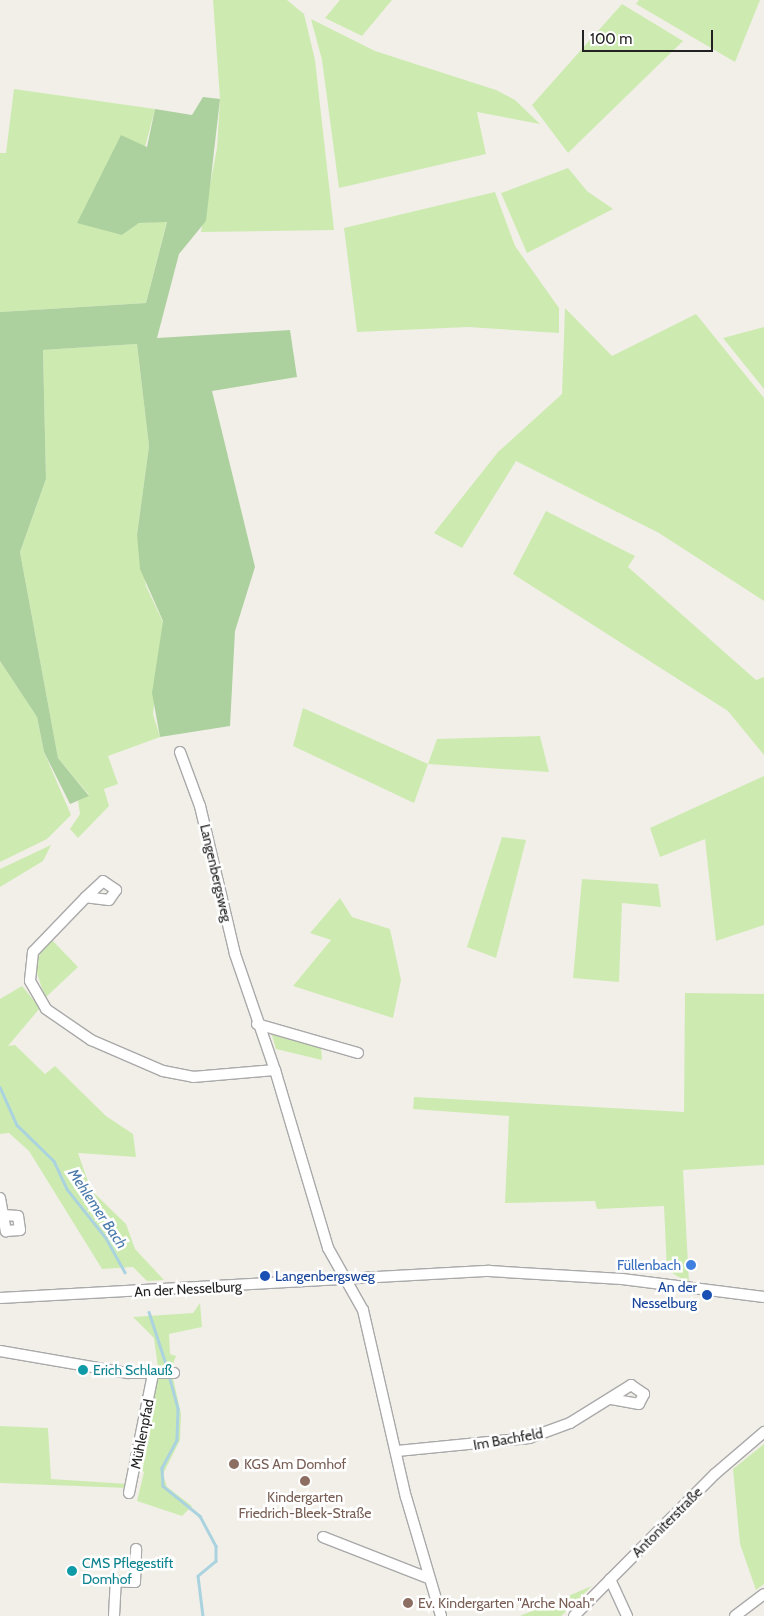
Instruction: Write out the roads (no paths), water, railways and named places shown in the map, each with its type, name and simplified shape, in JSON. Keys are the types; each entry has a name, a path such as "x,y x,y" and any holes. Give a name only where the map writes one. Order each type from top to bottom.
{"street":[{"name":"Langenbergsweg","path":"180,752 200,806 235,954 257,1024 275,1070 328,1248 363,1310 428,1578 441,1616"},
{"path":"86,897 33,952 30,981 46,1009 91,1040 163,1071 193,1077 275,1070"},
{"path":"257,1024 358,1053"},
{"path":"0,1198 3,1215"},
{"name":"An der Nesselburg","path":"0,1298 515,1271 764,1297"},
{"path":"0,1351 158,1374 174,1373"},
{"name":"Mühlenpfad","path":"129,1493 158,1374"},
{"name":"Im Bachfeld","path":"398,1451 529,1438 570,1423 611,1399"},
{"name":"Antoniterstraße","path":"574,1616 714,1474 764,1432"},
{"path":"323,1536 428,1578"},
{"path":"114,1616 116,1581 135,1582 136,1549"},
{"path":"610,1579 627,1616"},
{"path":"734,1616 764,1594"}],"waterway":[{"name":"Mehlemer Bach","path":"0,1087 17,1125 54,1161 67,1189 106,1238 125,1272"},
{"name":"Mehlemer Bach","path":"149,1312 168,1370"},
{"name":"Mehlemer Bach","path":"169,1375 178,1409 177,1440 162,1468 163,1486 200,1516 216,1546 216,1561 198,1576 203,1616"}],"place":[{"name":"Füllenbach","path":"691,1265"},
{"name":"Langenbergsweg","path":"265,1276"},
{"name":"An der Nesselburg","path":"707,1295"},
{"name":"Erich Schlauß","path":"83,1370"},
{"name":"KGS Am Domhof","path":"234,1464"},
{"name":"Kindergarten Friedrich-Bleek-Straße","path":"305,1481"},
{"name":"CMS Pflegestift Domhof","path":"72,1571"},
{"name":"Ev. Kindergarten \"Arche Noah\"","path":"408,1603"}]}
